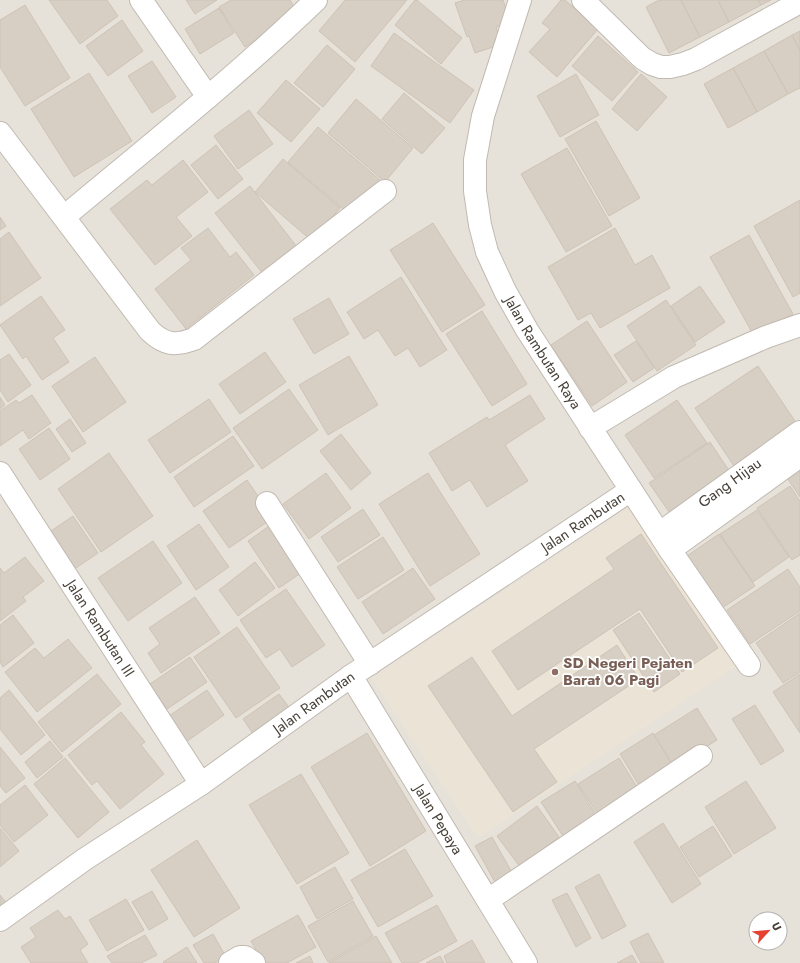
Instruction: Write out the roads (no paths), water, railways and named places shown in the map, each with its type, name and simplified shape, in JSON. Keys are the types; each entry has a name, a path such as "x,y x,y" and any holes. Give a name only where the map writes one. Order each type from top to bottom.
{"street":[{"path":"141,0 208,96"},
{"path":"64,217 287,28 316,0"},
{"name":"Jalan Rambutan Raya","path":"520,0 483,116 475,160 475,191 480,225 487,252 505,291 526,330 665,542 749,665"},
{"path":"583,0 642,58 661,67 670,67 696,59 800,2"},
{"path":"0,133 150,331 163,341 176,344 184,343 194,338 385,191"},
{"path":"590,428 674,377 766,337 800,325"},
{"name":"Gang Hijau","path":"665,542 800,432"},
{"path":"665,542 800,456"},
{"name":"Jalan Rambutan III","path":"0,473 202,784"},
{"name":"Jalan Rambutan","path":"0,920 85,859 202,784 351,676 631,490"},
{"path":"267,504 370,664"},
{"name":"Jalan Pepaya","path":"351,676 526,963"},
{"path":"488,900 701,756"},
{"path":"230,963 240,957 246,957 254,963"}],"place":[{"name":"SD Negeri Pejaten Barat 06 Pagi","path":"555,672"}]}
